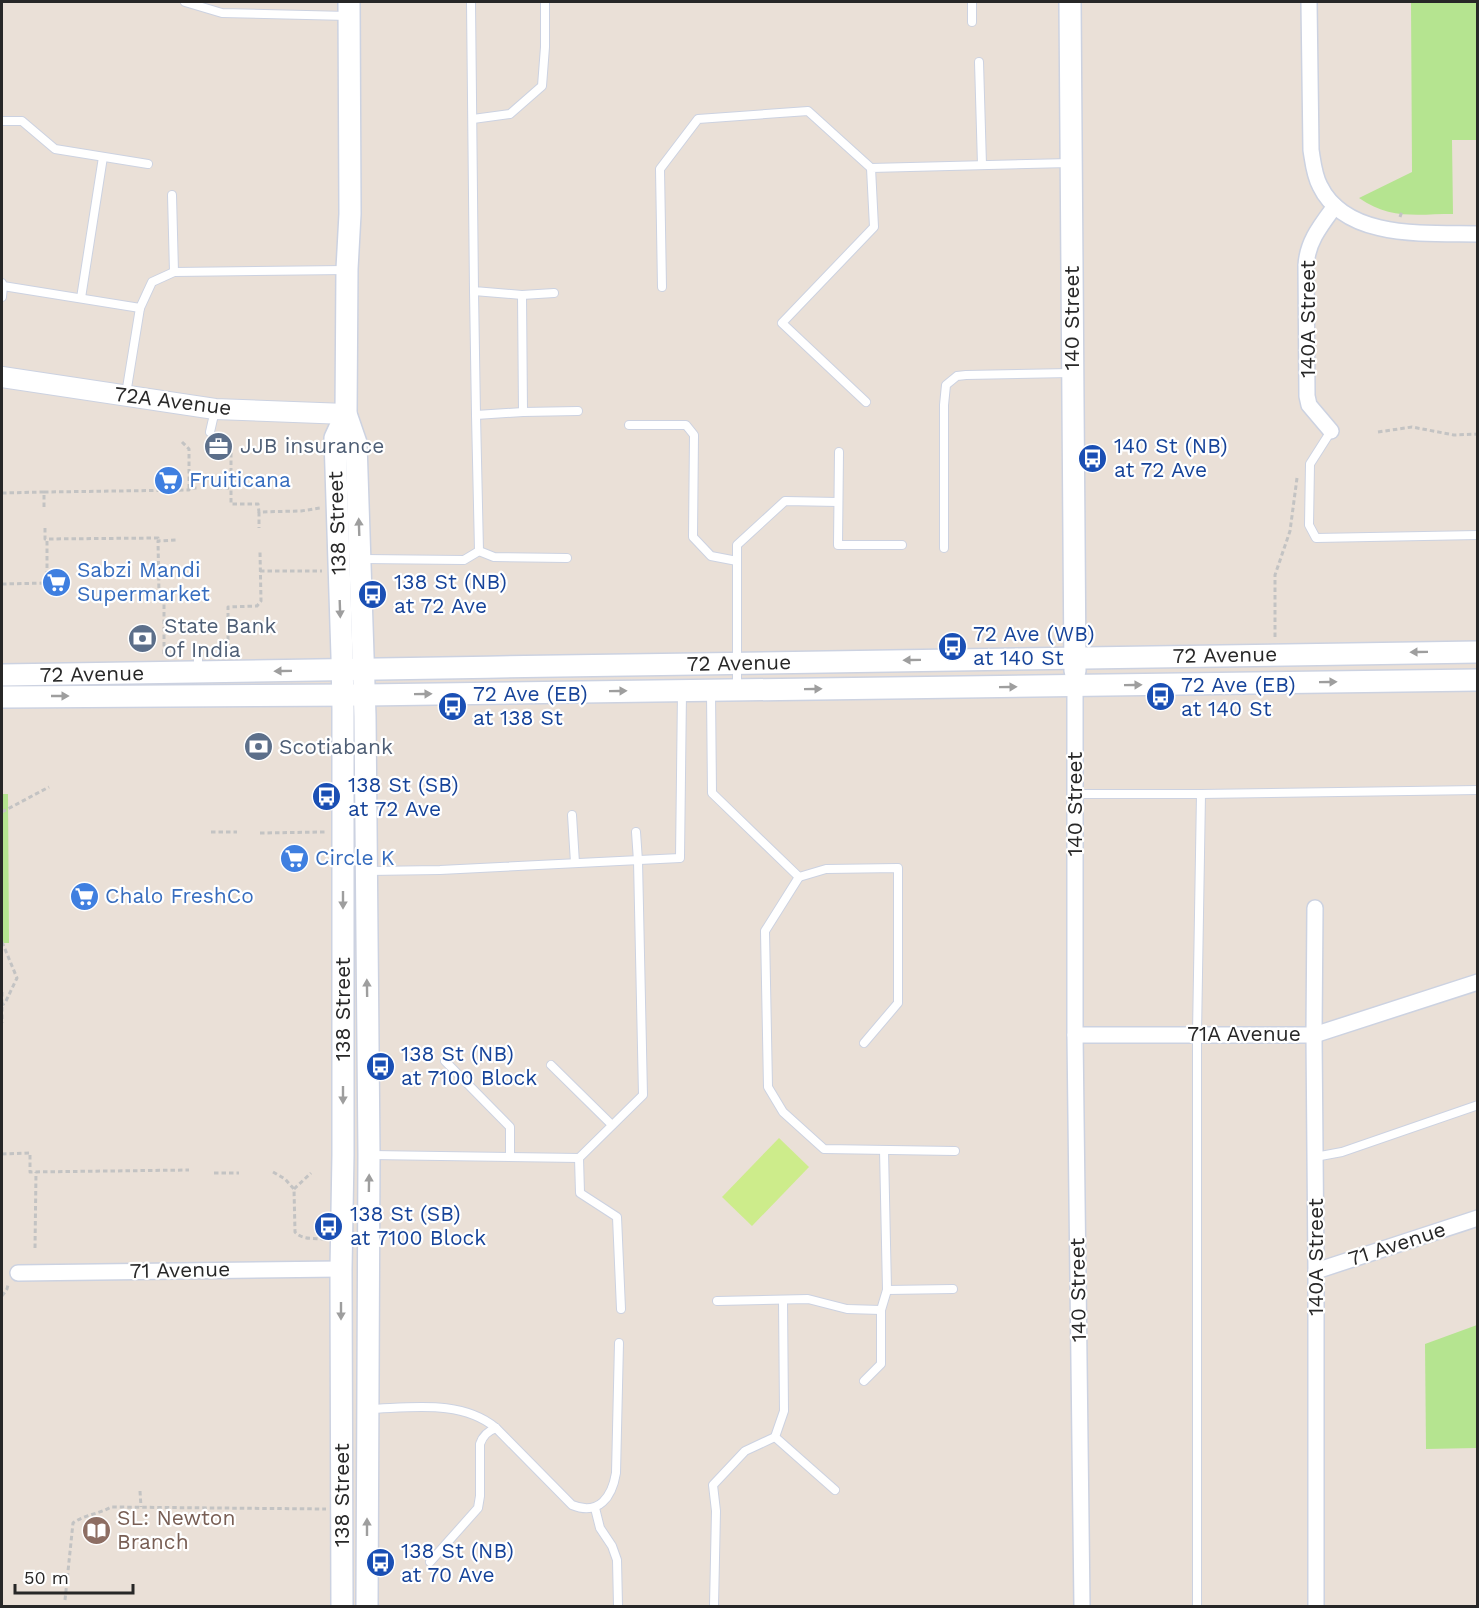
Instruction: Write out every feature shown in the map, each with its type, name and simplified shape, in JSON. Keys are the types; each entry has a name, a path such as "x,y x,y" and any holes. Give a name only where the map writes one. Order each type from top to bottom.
{"main road":[{"name":"140 Street","path":"1070,2 1074,686"},
{"name":"138 Street","path":"349,9 350,213 347,270 346,414 356,443 364,695 369,1155 367,1606"},
{"name":"138 Street","path":"342,1606 341,1269 344,1155 342,670 334,438 346,414"},
{"name":"72 Avenue","path":"2,675 1478,652"},
{"name":"72 Avenue","path":"2,697 364,695 1478,680"}],"street":[{"path":"1309,2 1311,150 1314,171 1319,184 1335,206 1341,212 1381,228 1418,233 1478,234"},
{"name":"140A Street","path":"1331,431 1309,405 1307,396 1306,266 1308,250 1314,235 1335,206"},
{"name":"72A Avenue","path":"2,377 215,409 346,414"},
{"name":"140 Street","path":"1074,686 1075,1035 1082,1606"},
{"name":"140A Street","path":"1315,909 1316,1606"},
{"name":"71A Avenue","path":"1075,1035 1314,1035 1478,982"},
{"name":"71 Avenue","path":"1316,1271 1478,1218"},
{"name":"71 Avenue","path":"18,1273 341,1269"}],"lane":[{"path":"185,2 222,12 349,9"},
{"path":"471,2 479,551"},
{"path":"473,119 510,114 542,86 545,2"},
{"path":"972,2 972,22"},
{"path":"979,62 982,165"},
{"path":"662,287 660,169 698,119 808,111 871,168 1071,163"},
{"path":"2,121 22,121 55,149 148,164"},
{"path":"81,298 103,156"},
{"path":"866,402 782,323 874,227 871,168"},
{"path":"172,195 174,272"},
{"path":"126,396 140,308 152,282 174,272 347,270"},
{"path":"2,297 2,284 140,308"},
{"path":"474,291 522,295 554,293"},
{"path":"522,295 523,412"},
{"path":"944,548 946,385 957,376 966,375 1073,372"},
{"path":"210,432 215,409"},
{"path":"476,415 578,411"},
{"path":"629,424 686,424 694,435 693,537 711,556 737,561"},
{"path":"1331,431 1310,464 1309,525 1316,538 1478,535"},
{"path":"839,452 838,545 902,545"},
{"path":"737,690 737,545 785,501 838,502"},
{"path":"360,559 464,560 479,551"},
{"path":"479,551 494,557 567,558"},
{"path":"198,649 198,672"},
{"path":"365,871 440,870 680,858 682,690"},
{"path":"711,690 712,793 799,878"},
{"path":"1075,794 1478,790"},
{"path":"1197,1606 1197,1034 1201,794"},
{"path":"572,815 575,862"},
{"path":"621,1309 617,1217 580,1193 579,1158 643,1095 636,832"},
{"path":"864,1043 898,1003 898,868 826,869 799,878 765,931 768,1087 783,1112 824,1149 955,1151"},
{"path":"445,1061 510,1126 510,1156"},
{"path":"551,1065 612,1125"},
{"path":"1315,1157 1342,1152 1478,1105"},
{"path":"864,1382 881,1364 880,1310 887,1290 884,1150"},
{"path":"369,1155 579,1158"},
{"path":"887,1290 953,1289"},
{"path":"717,1301 808,1299 847,1309 880,1310"},
{"path":"714,1606 716,1512 713,1485 745,1451 775,1437 784,1411 783,1300"},
{"path":"367,1410 432,1407 475,1414 496,1428 572,1505 581,1508 595,1508 607,1498 616,1473 619,1342"},
{"path":"430,1562 478,1508 480,1444 486,1434 496,1428"},
{"path":"775,1437 834,1490"},
{"path":"595,1508 600,1528 612,1546 617,1560 618,1606"}],"path":[{"path":"1378,432 1412,427 1454,435 1478,434"},
{"path":"182,442 189,449 189,488"},
{"path":"231,453 231,504 258,504 259,528"},
{"path":"1275,642 1275,574 1290,531 1298,472"},
{"path":"2,493 197,488"},
{"path":"217,488 231,488"},
{"path":"44,492 44,507"},
{"path":"259,512 321,508"},
{"path":"2,584 47,583 45,528"},
{"path":"47,539 158,538 159,594 164,602 164,656"},
{"path":"158,541 176,540"},
{"path":"228,655 228,607 257,606 261,601 260,552"},
{"path":"260,571 322,571"},
{"path":"2,812 49,787"},
{"path":"211,832 237,832"},
{"path":"260,832 327,832"},
{"path":"2,942 17,978 2,1005"},
{"path":"2,992 2,1023"},
{"path":"2,1154 30,1153 30,1172 189,1170"},
{"path":"35,1248 36,1172"},
{"path":"273,1172 285,1179 294,1189 295,1232 305,1238 329,1239"},
{"path":"214,1173 239,1173"},
{"path":"294,1189 310,1173"},
{"path":"2,1296 8,1289"},
{"path":"140,1491 141,1507"},
{"path":"65,1600 73,1523 111,1507 327,1509"}],"green space":[{"path":"1411,2 1477,2 1477,140 1452,140 1453,214 1393,213 1370,205 1359,198 1412,172"},
{"path":"2,794 8,794 9,943 2,943"},
{"path":"779,1138 809,1167 752,1226 722,1197"},
{"path":"1477,1325 1477,1448 1426,1449 1425,1344"}],"place":[{"name":"JJB insurance","path":"219,446"},
{"name":"140 St (NB) at 72 Ave","path":"1093,458"},
{"name":"Fruiticana","path":"168,480"},
{"name":"Sabzi Mandi Supermarket","path":"56,582"},
{"name":"138 St (NB) at 72 Ave","path":"373,594"},
{"name":"State Bank of India","path":"143,638"},
{"name":"72 Ave (WB) at 140 St","path":"952,646"},
{"name":"72 Ave (EB) at 140 St","path":"1160,697"},
{"name":"72 Ave (EB) at 138 St","path":"452,706"},
{"name":"Scotiabank","path":"258,747"},
{"name":"138 St (SB) at 72 Ave","path":"327,797"},
{"name":"Circle K","path":"294,858"},
{"name":"Chalo FreshCo","path":"84,896"},
{"name":"138 St (NB) at 7100 Block","path":"380,1066"},
{"name":"138 St (SB) at 7100 Block","path":"329,1226"},
{"name":"SL: Newton Branch","path":"96,1530"},
{"name":"138 St (NB) at 70 Ave","path":"380,1563"}]}
